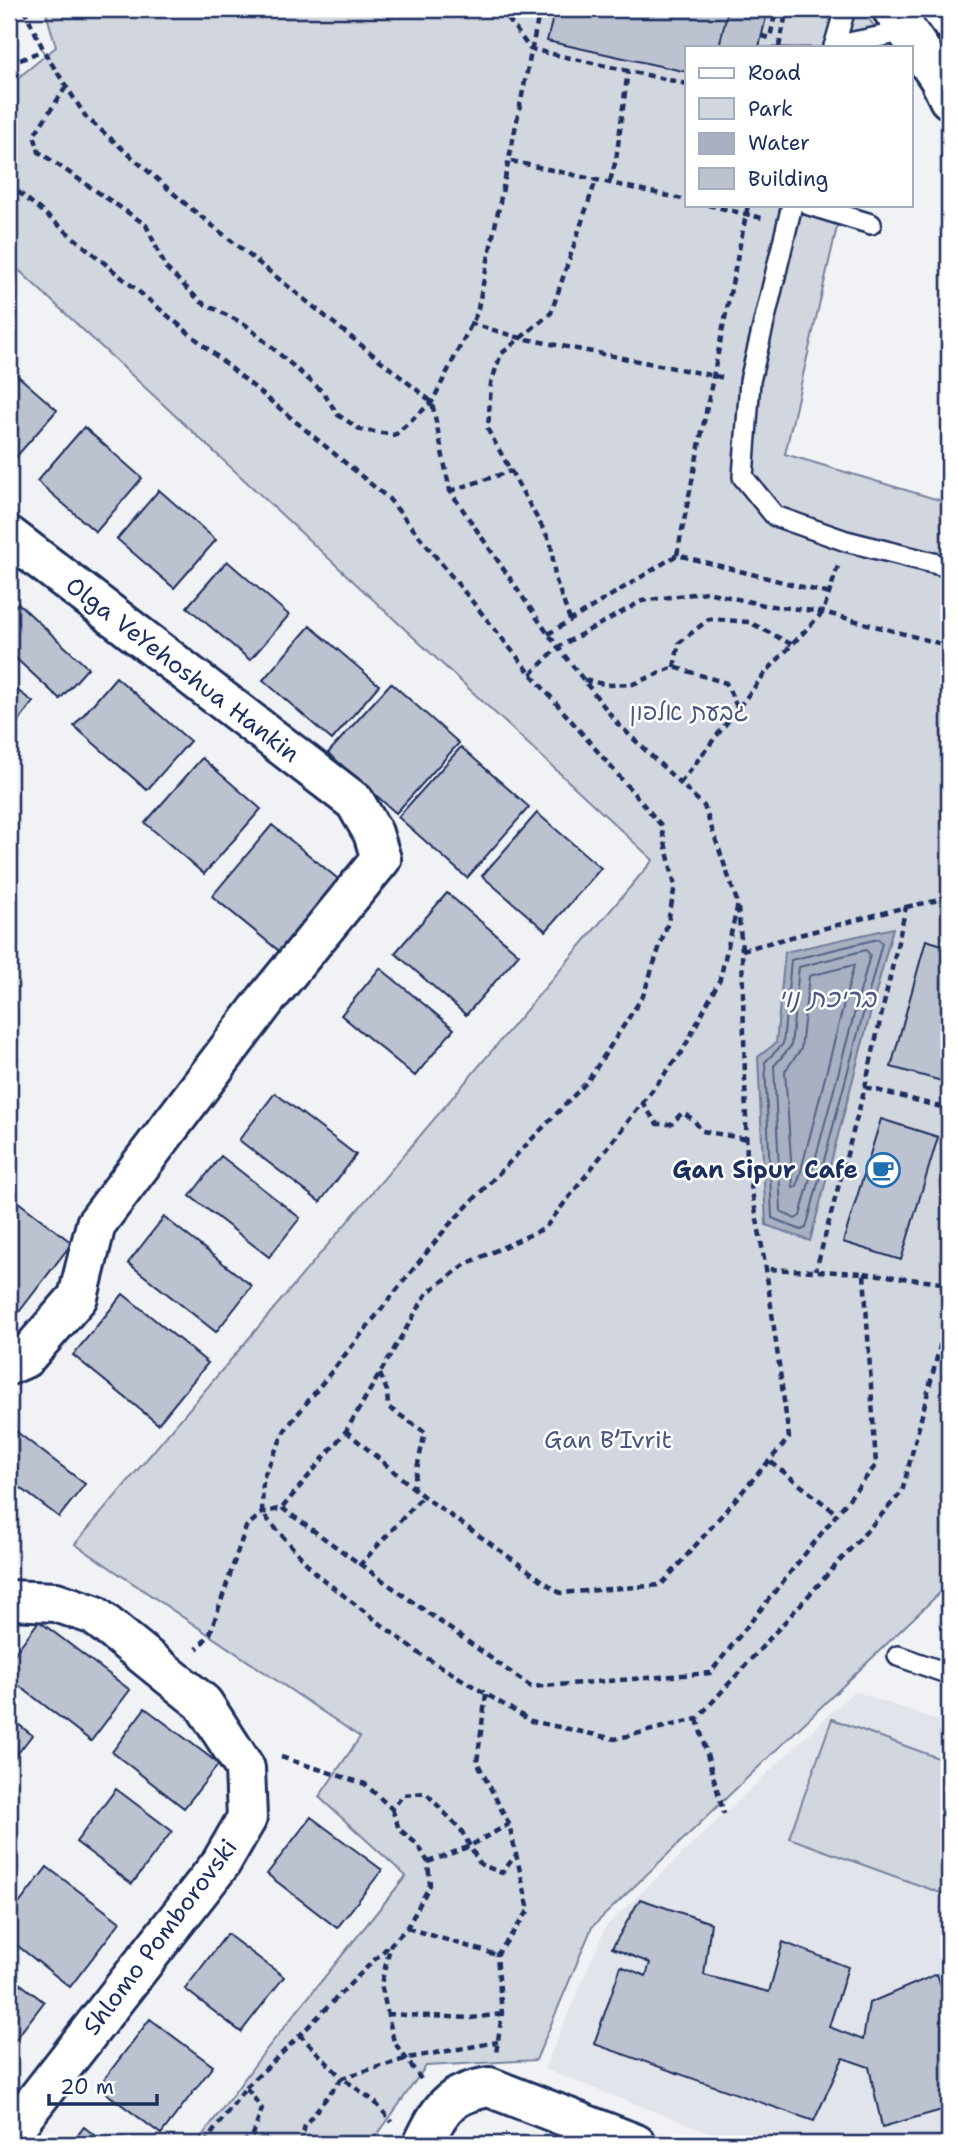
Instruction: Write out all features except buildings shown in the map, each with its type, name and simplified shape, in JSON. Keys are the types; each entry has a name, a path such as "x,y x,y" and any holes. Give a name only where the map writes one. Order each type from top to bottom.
{"street":[{"path":"941,9 949,20"},
{"path":"900,20 949,99"},
{"name":"Olga VeYehoshua Hankin","path":"9,1364 25,1358 78,1297 96,1224 268,997 381,859 373,833 355,803 13,548"},
{"name":"Shlomo Pomborovski","path":"9,1600 56,1602 94,1615 203,1703 245,1768 247,1818 221,1863 9,2135"},
{"path":"419,2127 464,2091 489,2087 636,2144"}],"lane":[{"path":"834,46 845,9"},
{"path":"836,46 900,20"},
{"path":"812,206 871,224"},
{"path":"790,214 750,381 743,477 775,516 846,541 949,567"},
{"path":"898,1656 949,1674"}],"path":[{"path":"9,13 13,9"},
{"path":"24,9 43,50 86,117 188,206 432,402 450,491 548,634 617,723 704,806 738,904 742,950 747,1164 766,1269 789,1438 771,1462 661,1585 560,1593 423,1496 346,1431"},
{"path":"501,9 530,49 685,84"},
{"path":"66,86 34,135 39,152 146,225 166,268 201,302 246,325 323,391 338,415 360,430 395,435 432,402 469,323 477,313 540,9"},
{"path":"769,46 776,9"},
{"path":"779,46 787,9"},
{"path":"762,36 770,38"},
{"path":"9,65 43,50"},
{"path":"610,181 618,148 628,70"},
{"path":"510,161 685,200"},
{"path":"570,620 555,578 551,542 488,430 491,383 501,354 551,313 596,180"},
{"path":"9,184 389,499 531,674 662,825 675,886 668,922 643,996 587,1082 447,1227 285,1430 263,1478 262,1513 317,1575 420,1654 537,1724 615,1739 697,1719 902,1492 949,1311"},
{"path":"712,206 746,214 790,214"},
{"path":"677,555 748,206"},
{"path":"469,323 521,338 713,377 750,381"},
{"path":"450,491 511,471"},
{"path":"680,783 767,671 824,612 846,541"},
{"path":"548,634 677,555 830,594"},
{"path":"531,674 558,647 642,601 707,592 764,605 824,612 949,646"},
{"path":"674,667 679,643 709,618 749,622 793,645"},
{"path":"584,680 609,685 633,684 674,667 726,683 738,709"},
{"path":"742,950 949,898"},
{"path":"171,1677 210,1634 246,1527 262,1513 282,1508 346,1431 427,1293 466,1264 545,1228 682,1052 720,979 738,904"},
{"path":"816,1270 864,1087 906,907"},
{"path":"864,1087 949,1109"},
{"path":"642,1101 657,1124 671,1124 682,1114 693,1119 702,1131 747,1139"},
{"path":"766,1269 864,1273 949,1284"},
{"path":"282,1508 359,1566 531,1687 710,1673 876,1465 864,1273"},
{"path":"380,1374 387,1391 388,1407 425,1432 413,1487"},
{"path":"771,1462 837,1514"},
{"path":"359,1566 423,1496"},
{"path":"486,1694 477,1762 509,1824 525,1883 529,1910 497,1955 502,2014 489,2087"},
{"path":"697,1719 724,1814"},
{"path":"204,2144 246,2087 283,2054 299,2034 407,1928 430,1885 428,1862 418,1845 400,1829 392,1809 365,1784 227,1741"},
{"path":"392,1809 403,1795 426,1793 461,1830 468,1847 480,1864 502,1872 516,1856"},
{"path":"428,1862 468,1847 509,1824"},
{"path":"407,1928 497,1955"},
{"path":"391,1944 381,1984 394,2042 408,2058 419,2127"},
{"path":"387,2014 471,2018 502,2014"},
{"path":"299,2034 342,2078 374,2101 419,2127"},
{"path":"301,2144 305,2125 342,2078 408,2058 499,2042"},
{"path":"241,2144 253,2135 262,2109 246,2087"},
{"path":"211,2138 216,2144"}],"shaded area":[{"path":"854,1691 949,1724 949,2144 739,2144 544,2069 606,1926"}],"green space":[{"name":"Gan B’Ivrit","path":"45,9 861,9 881,35 878,46 685,46 685,206 842,206 785,454 949,503 949,1584 592,1927 536,2060 426,2066 371,2144 196,2144 265,2051 406,1876 319,1797 360,1737 75,1544 653,860 9,261 9,81 13,82 56,47"},
{"path":"832,1719 949,1762 949,1896 789,1838"}],"water":[{"name":"בריכת נוי","path":"893,928 810,1241 766,1225 758,1057 776,1043 785,952"}],"place":[{"name":"Gan Sipur Cafe","path":"883,1170"}],"park label":[{"name":"גבעת אלפון","path":"689,712"}]}
